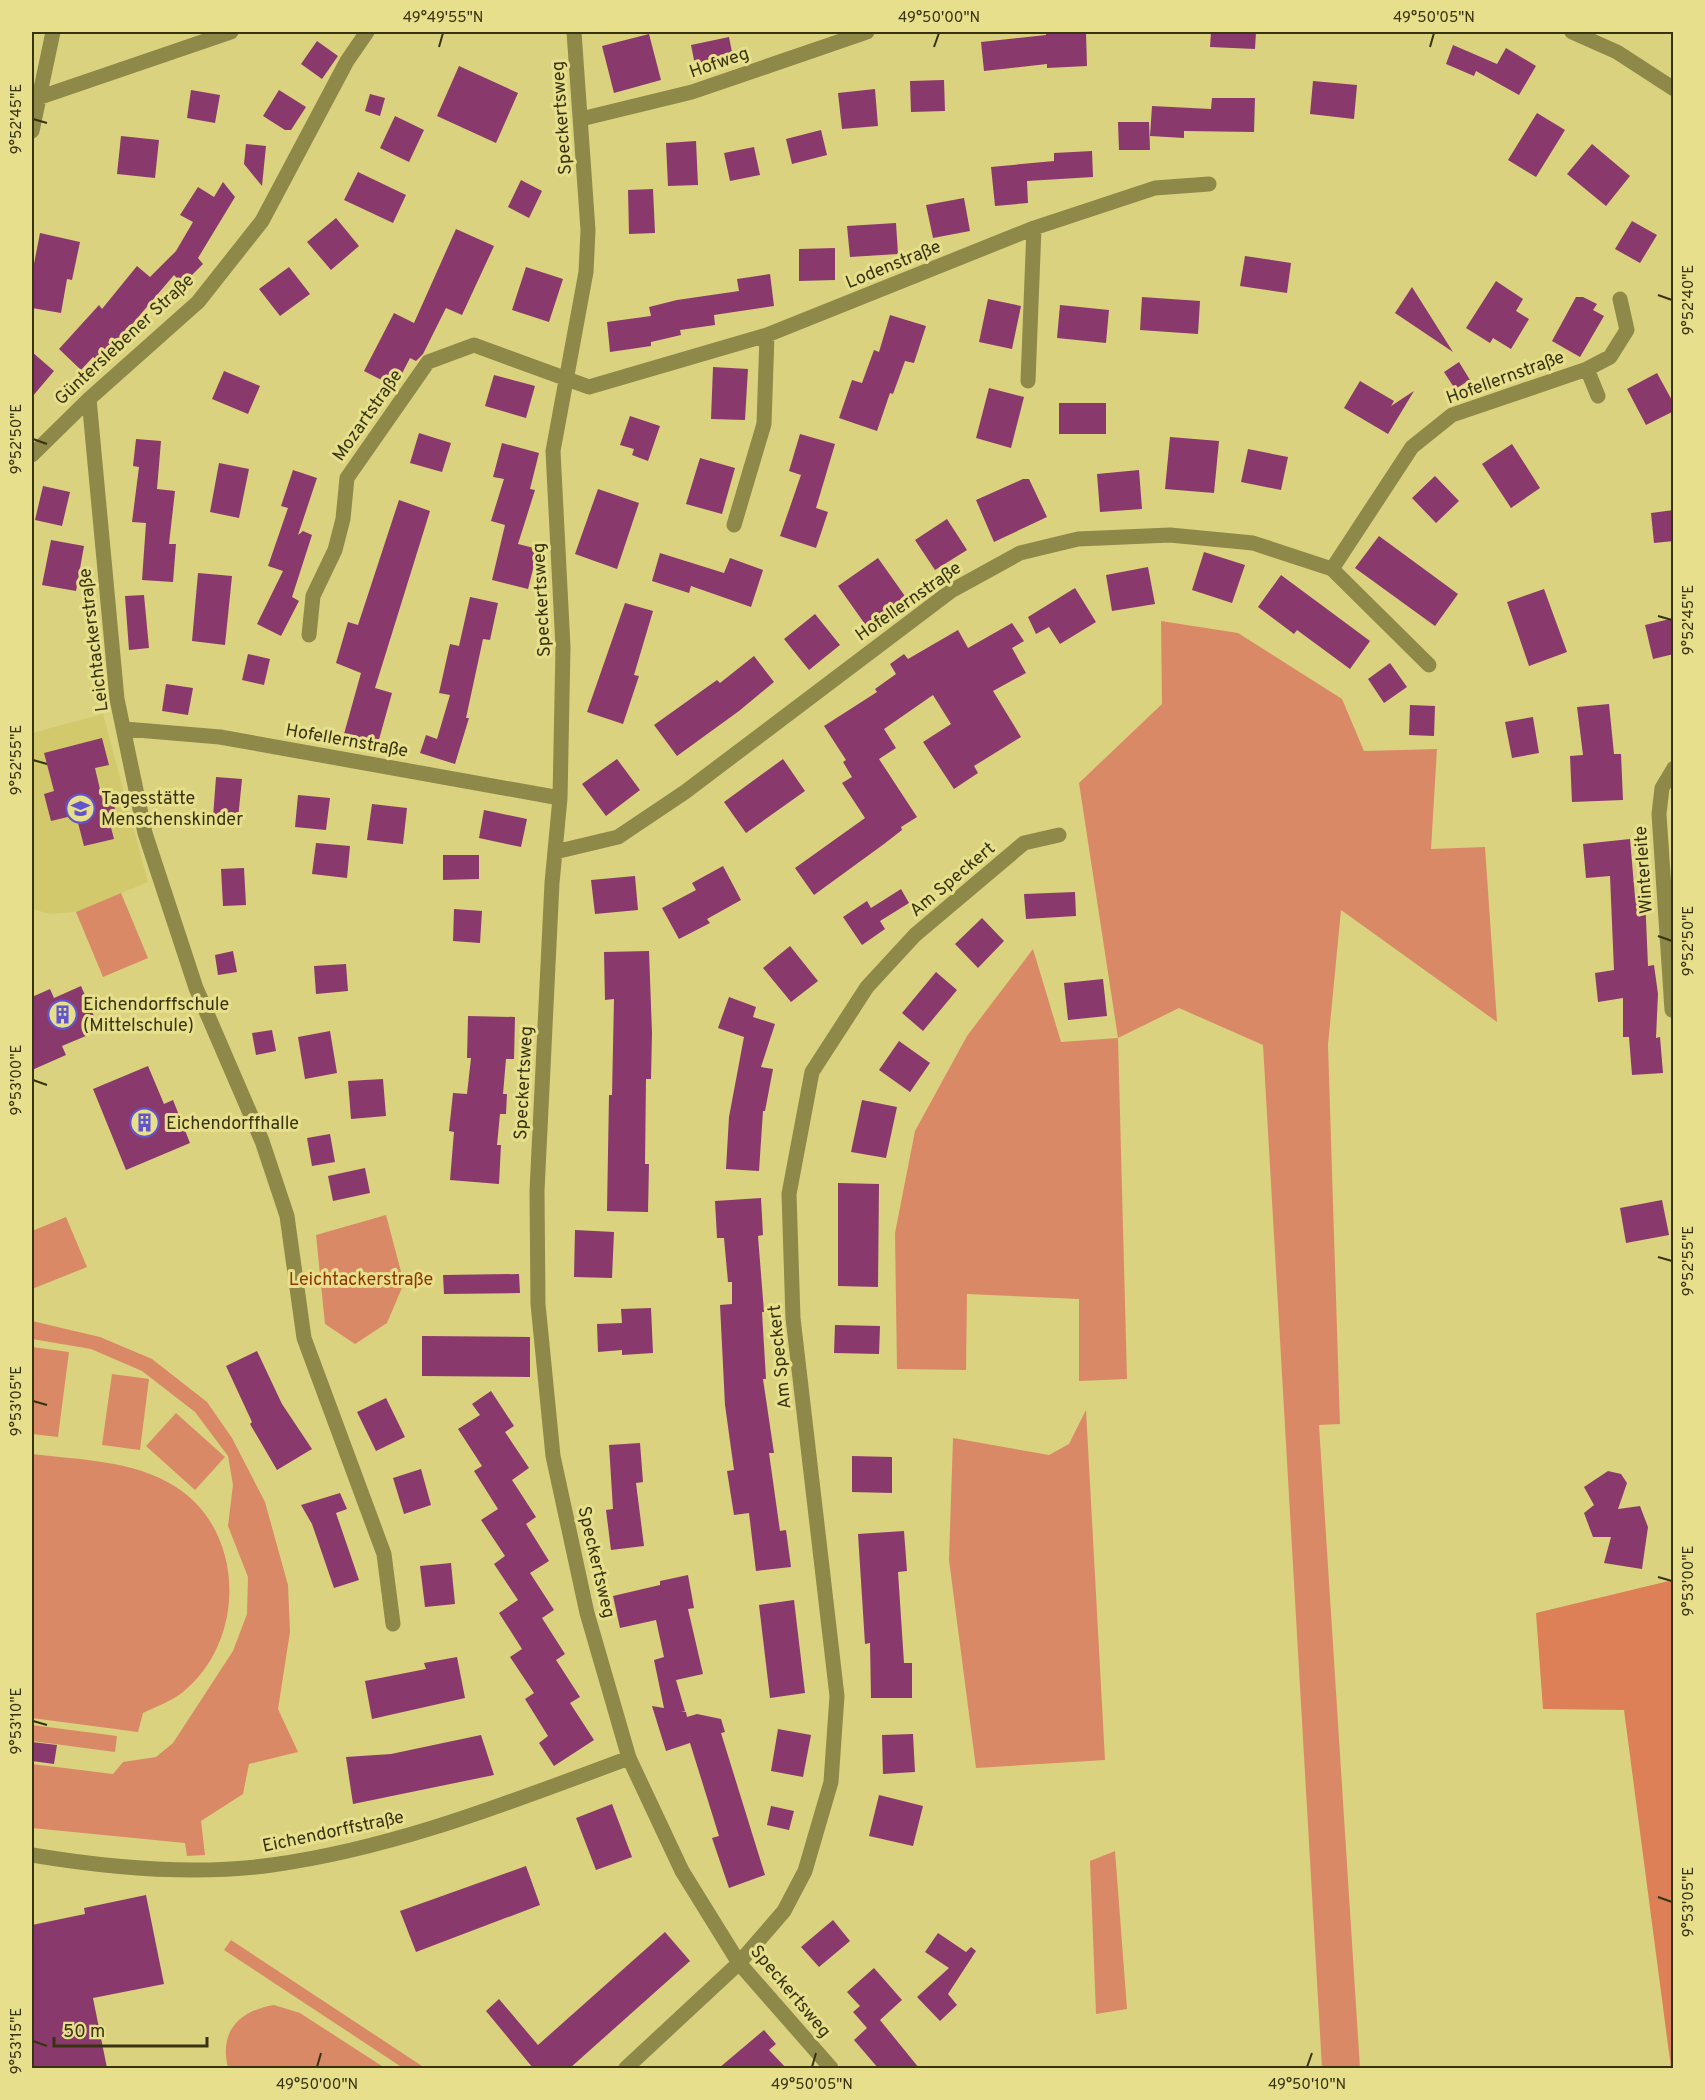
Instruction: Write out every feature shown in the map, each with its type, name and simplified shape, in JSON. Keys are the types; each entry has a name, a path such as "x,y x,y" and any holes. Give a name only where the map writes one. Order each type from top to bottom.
{"street":[{"path":"32,131 35,99 53,32"},
{"path":"35,99 206,36 231,32"},
{"name":"Günterslebener Straße","path":"32,455 89,399 198,302 262,221 347,61 367,32"},
{"name":"Speckertsweg","path":"574,32 582,119 588,230 586,272 553,451 563,647 560,798 555,852 537,1191 538,1304 553,1456 587,1613 629,1758 682,1871 739,1963 831,2068"},
{"name":"Hofweg","path":"582,119 692,92 867,32"},
{"path":"1572,32 1617,52 1674,90"},
{"name":"Lodenstraße","path":"567,380 589,387 766,335 1034,228 1155,188 1209,184"},
{"path":"1028,381 1034,228"},
{"name":"Hofellernstraße","path":"1332,569 1412,447 1452,415 1587,369 1610,357 1627,330 1620,299"},
{"path":"734,525 764,424 766,335"},
{"name":"Mozartstraße","path":"309,635 313,596 335,550 343,519 347,478 428,362 474,345 567,380"},
{"name":"Hofellernstraße","path":"1587,369 1598,396"},
{"name":"Leichtackerstraße","path":"89,399 117,699 145,833 192,978 262,1141 287,1216 304,1338 384,1554 393,1624"},
{"name":"Hofellernstraße","path":"555,852 618,837 685,792 951,591 1020,554 1078,539 1170,535 1253,543 1332,569 1429,665"},
{"name":"Hofellernstraße","path":"125,729 220,737 560,798"},
{"name":"Winterleite","path":"1672,1010 1659,814 1662,788 1674,768"},
{"name":"Am Speckert","path":"626,2068 739,1963 784,1911 805,1870 831,1782 837,1696 793,1318 789,1194 812,1072 867,987 915,935 1024,843 1059,836"},
{"name":"Eichendorffstraße","path":"32,1855 170,1870 271,1865 442,1827 629,1758"}],"shaded area":[{"name":"Tagesstätte Menschenskinder","path":"103,714 148,882 76,912 50,914 32,909 32,733"},
{"path":"1673,1580 1674,2068 1671,2068 1624,1710 1543,1709 1536,1613"}],"green space":[{"path":"1161,621 1238,633 1342,699 1364,751 1437,749 1431,849 1485,847 1497,1022 1341,910 1328,1045 1340,1424 1319,1425 1360,2068 1322,2068 1263,1045 1179,1008 1118,1038 1079,783 1162,704"},
{"path":"121,893 148,958 103,977 76,912"},
{"path":"1033,949 1061,1042 1118,1038 1127,1379 1079,1381 1079,1299 967,1294 966,1370 897,1369 895,1233 915,1131 967,1036"},
{"name":"Leichtackerstraße","path":"386,1215 404,1283 387,1323 355,1344 325,1324 316,1235"},
{"path":"66,1217 87,1267 32,1289 32,1231"},
{"path":"32,1321 100,1337 152,1359 207,1402 232,1438 265,1502 288,1585 290,1632 278,1709 298,1752 249,1764 243,1794 201,1821 205,1855 187,1856 185,1843 32,1828 32,1764 113,1774 123,1762 156,1757 173,1743 233,1651 247,1614 248,1577 228,1526 233,1485 228,1456 195,1412 142,1371 91,1349 32,1339"},
{"path":"32,1347 69,1352 58,1437 32,1434"},
{"path":"112,1374 149,1379 140,1450 102,1445"},
{"path":"1086,1410 1105,1760 976,1768 949,1560 953,1438 1049,1455 1069,1444"},
{"path":"176,1413 225,1457 195,1490 146,1446"},
{"path":"32,1454 125,1466 160,1478 176,1487 199,1507 215,1531 226,1558 229,1587 227,1617 218,1645 204,1670 183,1692 143,1713 138,1732 32,1718"},
{"path":"32,1725 117,1736 115,1752 32,1741"},
{"path":"1115,1851 1127,2009 1096,2014 1090,1861"},
{"path":"231,1940 422,2066 403,2068 224,1950"},
{"path":"274,2005 300,2013 385,2068 228,2068 226,2043 234,2025 251,2012"}],"building":[{"path":"1046,32 1086,32 1087,66 1047,68 1047,64 984,71 981,42 1046,35"},
{"path":"1211,32 1256,32 1255,49 1210,47"},
{"path":"649,34 661,80 614,93 602,46"},
{"path":"729,37 733,57 695,65 691,45"},
{"path":"317,41 338,56 322,79 301,64"},
{"path":"1453,45 1497,64 1506,48 1536,66 1519,95 1476,71 1474,76 1446,64"},
{"path":"459,66 518,93 496,143 437,116"},
{"path":"944,80 945,111 911,112 910,81"},
{"path":"1313,81 1357,85 1354,119 1310,114"},
{"path":"875,89 878,126 842,129 838,93"},
{"path":"191,90 220,95 215,123 187,118"},
{"path":"279,90 306,107 291,130 285,130 263,116"},
{"path":"370,94 385,98 380,116 365,111"},
{"path":"1212,98 1255,98 1254,132 1184,131 1184,138 1150,136 1152,106 1211,109"},
{"path":"1537,113 1565,130 1536,177 1508,160"},
{"path":"395,116 424,130 409,162 380,148"},
{"path":"1118,122 1149,122 1150,150 1119,150"},
{"path":"821,130 827,155 792,164 786,139"},
{"path":"121,136 159,140 155,178 117,174"},
{"path":"696,141 698,185 668,186 666,143"},
{"path":"246,144 266,146 262,186 244,164"},
{"path":"1592,144 1630,176 1606,206 1567,174"},
{"path":"754,147 760,175 730,181 724,153"},
{"path":"1092,151 1093,177 1027,181 1028,203 995,206 991,167 1054,161 1054,153"},
{"path":"358,172 406,195 393,223 344,200"},
{"path":"521,180 542,191 529,218 508,207"},
{"path":"223,182 235,197 198,258 203,264 183,284 174,275 100,362 93,357 81,370 59,349 99,305 102,309 137,266 150,277 176,251 193,222 180,215 198,187 214,197"},
{"path":"653,189 655,233 629,234 628,190"},
{"path":"964,198 970,231 933,238 926,205"},
{"path":"336,218 359,246 331,270 307,242"},
{"path":"1632,221 1657,235 1640,263 1615,249"},
{"path":"896,223 898,254 850,257 847,226"},
{"path":"456,229 494,246 462,315 446,308 423,354 416,361 410,358 395,387 364,371 394,313 414,323"},
{"path":"40,233 80,242 72,280 67,279 61,313 32,308 32,274"},
{"path":"835,248 835,280 799,281 799,249"},
{"path":"1245,256 1291,263 1287,293 1240,286"},
{"path":"289,267 310,294 280,316 259,289"},
{"path":"526,267 563,279 549,322 512,310"},
{"path":"770,274 774,306 714,315 715,325 680,330 681,335 651,342 651,346 610,352 607,322 651,316 649,307 677,300 739,291 737,279"},
{"path":"1496,281 1523,299 1516,311 1529,319 1511,349 1493,338 1490,343 1466,328"},
{"path":"1412,287 1453,352 1395,313"},
{"path":"1142,297 1200,301 1198,334 1140,330"},
{"path":"1576,297 1583,297 1597,304 1593,310 1604,316 1580,357 1552,341"},
{"path":"988,299 1021,306 1012,349 979,342"},
{"path":"1060,305 1109,310 1106,343 1057,338"},
{"path":"890,315 926,326 914,363 905,361 893,394 890,393 877,431 839,418 852,380 862,383 874,350 879,352"},
{"path":"32,352 54,371 32,397"},
{"path":"1459,362 1470,380 1455,389 1444,372"},
{"path":"713,367 748,369 745,420 711,419"},
{"path":"224,371 260,386 248,414 212,399"},
{"path":"1657,373 1674,404 1674,411 1646,425 1627,389"},
{"path":"494,375 535,386 526,418 485,406"},
{"path":"1360,381 1394,401 1391,406 1414,391 1388,434 1344,408"},
{"path":"989,388 1024,397 1011,448 976,438"},
{"path":"1059,403 1106,403 1106,434 1059,434"},
{"path":"630,416 660,426 648,461 632,455 634,449 620,445"},
{"path":"419,433 451,443 442,472 410,463"},
{"path":"800,434 835,444 816,508 828,512 816,548 780,536 801,475 789,471"},
{"path":"1170,437 1219,441 1214,493 1165,489"},
{"path":"136,439 161,441 157,489 175,491 169,544 176,544 173,582 142,580 146,523 132,522 139,467 133,466"},
{"path":"502,443 539,453 530,489 535,490 518,544 538,549 528,589 492,580 505,525 491,521 504,479 493,477"},
{"path":"1512,444 1540,488 1511,508 1482,464"},
{"path":"1248,449 1288,457 1281,490 1241,482"},
{"path":"700,458 735,468 722,514 686,504"},
{"path":"219,463 249,469 239,518 210,512"},
{"path":"293,470 317,478 298,535 303,531 312,535 292,597 299,601 281,636 257,624 283,571 268,566 288,508 281,506"},
{"path":"1139,470 1142,509 1100,512 1097,474"},
{"path":"1435,476 1459,501 1436,523 1412,498"},
{"path":"1023,479 1029,479 1047,517 994,542 976,500"},
{"path":"43,486 70,492 62,526 35,520"},
{"path":"598,489 639,503 617,569 575,554"},
{"path":"399,500 430,511 375,688 392,693 378,743 344,734 361,673 336,663 348,622 358,625"},
{"path":"1674,510 1674,541 1654,543 1651,513"},
{"path":"947,519 967,550 935,570 915,540"},
{"path":"1379,536 1458,594 1435,626 1355,568"},
{"path":"51,540 84,546 76,591 42,585"},
{"path":"1204,552 1245,565 1232,603 1192,590"},
{"path":"660,553 724,573 730,558 763,570 751,607 691,586 689,593 652,581"},
{"path":"878,558 907,599 867,627 838,586"},
{"path":"1148,567 1155,604 1112,611 1106,575"},
{"path":"198,573 232,576 225,645 192,641"},
{"path":"1281,575 1370,641 1350,669 1297,630 1294,634 1258,607"},
{"path":"1075,588 1096,622 1060,644 1049,627 1036,634 1028,617"},
{"path":"1544,589 1567,652 1529,666 1507,602"},
{"path":"144,595 149,648 129,650 125,596"},
{"path":"470,597 498,603 490,640 483,639 466,718 469,718 455,764 420,753 426,735 437,739 450,695 439,693 450,644 459,646"},
{"path":"625,603 653,611 634,675 639,676 623,724 587,712"},
{"path":"815,614 840,645 809,670 784,639"},
{"path":"1674,618 1674,654 1653,659 1645,625"},
{"path":"1012,623 1024,641 1012,648 1026,673 993,691 1021,737 974,766 978,773 954,789 923,742 951,724 933,695 884,729 896,748 879,759 917,817 814,895 795,868 865,818 842,783 852,777 843,762 846,760 824,726 877,692 875,689 896,674 890,664 904,654 908,659 958,630 968,648"},
{"path":"248,654 270,659 264,685 242,680"},
{"path":"754,656 774,682 739,711 677,756 654,725 717,680 720,683"},
{"path":"1390,663 1407,687 1384,703 1368,679"},
{"path":"166,684 193,688 188,715 162,711"},
{"path":"1609,704 1614,754 1621,754 1623,800 1572,802 1570,756 1583,755 1577,707"},
{"path":"1410,705 1435,706 1434,736 1409,735"},
{"path":"1533,717 1539,753 1512,758 1505,722"},
{"path":"102,738 109,765 95,768 102,798 112,796 117,818 109,820 114,839 84,846 76,815 51,821 44,794 54,791 44,753"},
{"path":"617,759 640,790 606,816 582,784"},
{"path":"783,759 805,791 746,833 724,802"},
{"path":"216,777 242,779 238,819 213,817"},
{"path":"298,795 330,798 326,830 295,827"},
{"path":"372,804 407,808 403,844 367,840"},
{"path":"484,810 527,819 521,847 479,838"},
{"path":"1630,839 1635,897 1645,896 1648,966 1654,965 1658,994 1656,1038 1660,1037 1663,1073 1632,1075 1629,1037 1623,1037 1623,998 1598,1002 1595,973 1614,970 1610,876 1586,878 1583,844"},
{"path":"316,843 350,846 347,878 312,874"},
{"path":"443,855 479,855 479,879 443,880"},
{"path":"723,866 741,900 707,919 710,923 679,939 662,908 696,890 692,883"},
{"path":"244,868 246,905 223,906 221,869"},
{"path":"635,876 638,910 595,914 591,880"},
{"path":"901,889 909,903 880,921 885,929 862,945 843,917 867,901 871,908"},
{"path":"1075,892 1076,916 1026,919 1024,894"},
{"path":"454,909 482,911 480,943 453,941"},
{"path":"982,918 1004,941 978,968 955,944"},
{"path":"790,946 818,981 791,1002 763,968"},
{"path":"233,951 237,972 218,975 215,955"},
{"path":"649,951 652,1033 651,1079 646,1079 645,1164 649,1164 648,1212 607,1211 609,1095 612,1095 614,999 605,1000 604,952"},
{"path":"346,964 348,991 316,994 314,966"},
{"path":"936,972 957,990 923,1031 902,1013"},
{"path":"1103,979 1107,1016 1068,1020 1064,983"},
{"name":"Eichendorffschule (Mittelschule)","path":"81,986 100,1030 62,1046 66,1055 32,1070 32,997 50,989 54,998"},
{"path":"729,997 756,1007 753,1017 775,1024 761,1067 773,1069 765,1111 763,1111 759,1171 726,1169 729,1117 744,1037 718,1028"},
{"path":"468,1016 515,1017 514,1059 506,1059 503,1094 507,1094 506,1114 500,1114 497,1145 501,1145 499,1184 450,1180 454,1132 449,1131 453,1093 467,1094 471,1058 467,1058"},
{"path":"272,1030 276,1051 256,1055 252,1033"},
{"path":"330,1031 337,1073 305,1079 298,1037"},
{"path":"899,1041 930,1063 910,1092 879,1070"},
{"name":"Eichendorffhalle","path":"148,1066 164,1104 173,1100 190,1143 126,1170 93,1089"},
{"path":"383,1079 386,1116 351,1119 348,1081"},
{"path":"862,1100 897,1107 886,1158 851,1152"},
{"path":"330,1134 335,1162 312,1166 307,1138"},
{"path":"365,1168 370,1193 333,1201 328,1176"},
{"path":"838,1183 879,1184 878,1287 838,1286"},
{"path":"761,1198 763,1235 758,1236 764,1312 762,1312 766,1379 763,1379 774,1453 769,1453 780,1531 786,1530 791,1567 756,1571 749,1513 734,1515 727,1471 734,1470 725,1405 720,1305 732,1304 732,1282 728,1282 724,1238 717,1238 715,1201"},
{"path":"1662,1200 1669,1235 1626,1243 1620,1208"},
{"path":"575,1230 614,1232 612,1278 574,1277"},
{"path":"519,1274 520,1293 444,1294 443,1275"},
{"path":"651,1308 653,1353 622,1355 622,1350 598,1352 597,1324 622,1323 621,1309"},
{"path":"835,1325 880,1326 879,1354 834,1353"},
{"path":"422,1336 530,1337 530,1377 422,1376"},
{"path":"257,1351 282,1404 312,1449 277,1470 250,1424 252,1422 226,1366"},
{"path":"491,1391 514,1426 505,1432 529,1468 512,1480 536,1517 526,1524 549,1561 530,1573 554,1610 542,1618 565,1654 556,1660 580,1697 570,1703 594,1740 554,1766 539,1743 548,1736 525,1699 534,1693 510,1657 522,1649 499,1613 518,1600 494,1564 505,1556 481,1520 498,1509 474,1471 482,1466 458,1429 480,1415 472,1404"},
{"path":"386,1398 405,1437 376,1451 357,1412"},
{"path":"640,1443 643,1482 636,1483 644,1546 611,1550 606,1510 613,1509 609,1445"},
{"path":"852,1456 892,1457 892,1493 852,1492"},
{"path":"421,1469 431,1505 404,1514 393,1478"},
{"path":"1608,1471 1621,1474 1627,1483 1618,1509 1640,1506 1648,1527 1642,1569 1604,1563 1611,1537 1593,1537 1584,1513 1594,1505 1584,1487"},
{"path":"340,1493 347,1509 336,1513 359,1580 334,1588 312,1524 301,1505"},
{"path":"904,1531 907,1571 898,1572 904,1663 912,1663 912,1698 871,1698 870,1643 865,1644 858,1534"},
{"path":"451,1563 455,1604 425,1607 420,1566"},
{"path":"688,1575 694,1608 688,1609 703,1674 676,1680 685,1711 681,1711 686,1712 687,1717 697,1714 721,1719 725,1732 721,1733 765,1875 729,1888 712,1838 719,1836 690,1743 666,1751 652,1706 664,1708 654,1660 664,1657 656,1620 620,1628 613,1596 660,1585 660,1581"},
{"path":"794,1600 805,1693 770,1698 759,1605"},
{"path":"457,1657 465,1698 372,1719 365,1681 426,1669 424,1663"},
{"path":"778,1729 811,1735 803,1777 771,1771"},
{"path":"913,1734 915,1772 883,1774 882,1735"},
{"path":"481,1735 494,1775 353,1804 346,1757 391,1754"},
{"path":"32,1742 57,1745 54,1764 32,1761"},
{"path":"879,1795 923,1806 913,1846 869,1836"},
{"path":"612,1804 632,1857 596,1870 576,1818"},
{"path":"771,1806 794,1811 789,1830 767,1825"},
{"path":"526,1866 540,1905 416,1952 400,1911"},
{"path":"146,1895 164,1984 93,1998 107,2068 32,2068 32,1925 85,1914 84,1908"},
{"path":"833,1920 850,1941 819,1967 801,1947"},
{"path":"665,1932 690,1961 570,2068 533,2068 486,2011 499,1999 538,2045"},
{"path":"938,1933 966,1952 971,1947 976,1951 948,1994 957,2005 940,2021 917,1997 949,1968 925,1952"},
{"path":"874,1968 902,2000 880,2020 919,2068 878,2068 854,2040 867,2028 853,2012 860,2006 847,1992"},
{"path":"764,2030 776,2044 769,2050 786,2068 719,2068"}],"place":[{"name":"Tagesstätte Menschenskinder","path":"80,808"},
{"name":"Eichendorffschule (Mittelschule)","path":"62,1014"},
{"name":"Eichendorffhalle","path":"145,1123"}]}
